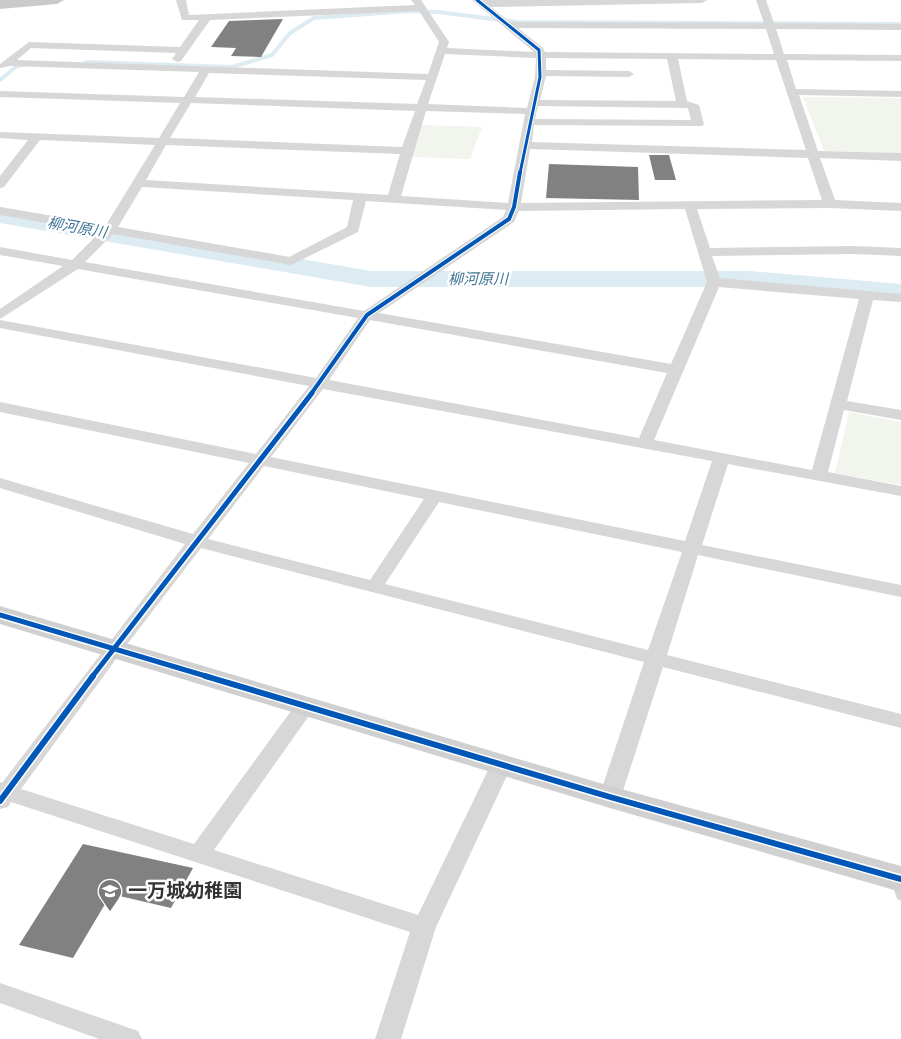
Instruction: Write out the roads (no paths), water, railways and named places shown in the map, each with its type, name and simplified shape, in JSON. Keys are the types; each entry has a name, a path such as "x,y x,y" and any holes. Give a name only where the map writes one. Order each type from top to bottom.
{"main road":[{"path":"0,4 57,0"}],"street":[{"path":"181,0 185,18 421,7 444,42 406,151 393,201"},
{"path":"479,2 702,0"},
{"path":"761,0 782,57 830,204"},
{"path":"424,927 200,853 2,794 112,650 199,542 258,460 319,384 367,315 509,219 514,207 540,73 540,55 539,50 479,2"},
{"path":"174,65 182,50 206,18"},
{"path":"506,25 770,23 901,27"},
{"path":"4,66 28,45 182,50"},
{"path":"441,51 540,55 901,58"},
{"path":"627,56 633,104"},
{"path":"672,56 682,104"},
{"path":"4,66 34,64 174,65 206,69 432,77"},
{"path":"0,315 74,265 105,234 138,183 206,69"},
{"path":"540,73 629,74"},
{"path":"792,92 901,94"},
{"path":"0,94 531,112 698,124 693,104 633,104 531,112"},
{"path":"0,135 406,151"},
{"path":"0,184 36,137"},
{"path":"526,146 901,157"},
{"path":"138,183 360,199 514,207 830,204 901,207"},
{"path":"0,211 105,234 291,261 353,229 360,199"},
{"path":"645,444 714,278 690,206"},
{"path":"0,250 74,265 677,370"},
{"path":"705,252 854,250 901,252"},
{"path":"714,278 901,298"},
{"path":"819,476 867,295"},
{"path":"0,324 901,491"},
{"path":"838,404 901,415"},
{"path":"0,407 901,591"},
{"path":"610,797 721,459"},
{"path":"0,483 199,542 901,721"},
{"path":"374,587 434,497"},
{"path":"0,615 112,650 306,705 899,885"},
{"path":"200,853 306,705"},
{"path":"388,1039 424,927 501,765"},
{"path":"0,993 129,1039"}],"waterway":[{"path":"86,62 232,67 272,55 290,33 314,18 409,11 438,12 517,22 901,24"},
{"path":"0,80 17,66 25,64"},
{"name":"柳河原川","path":"0,215 89,232 371,279 750,279 901,292"}],"place":[{"name":"一万城幼稚園","path":"110,912"}]}
